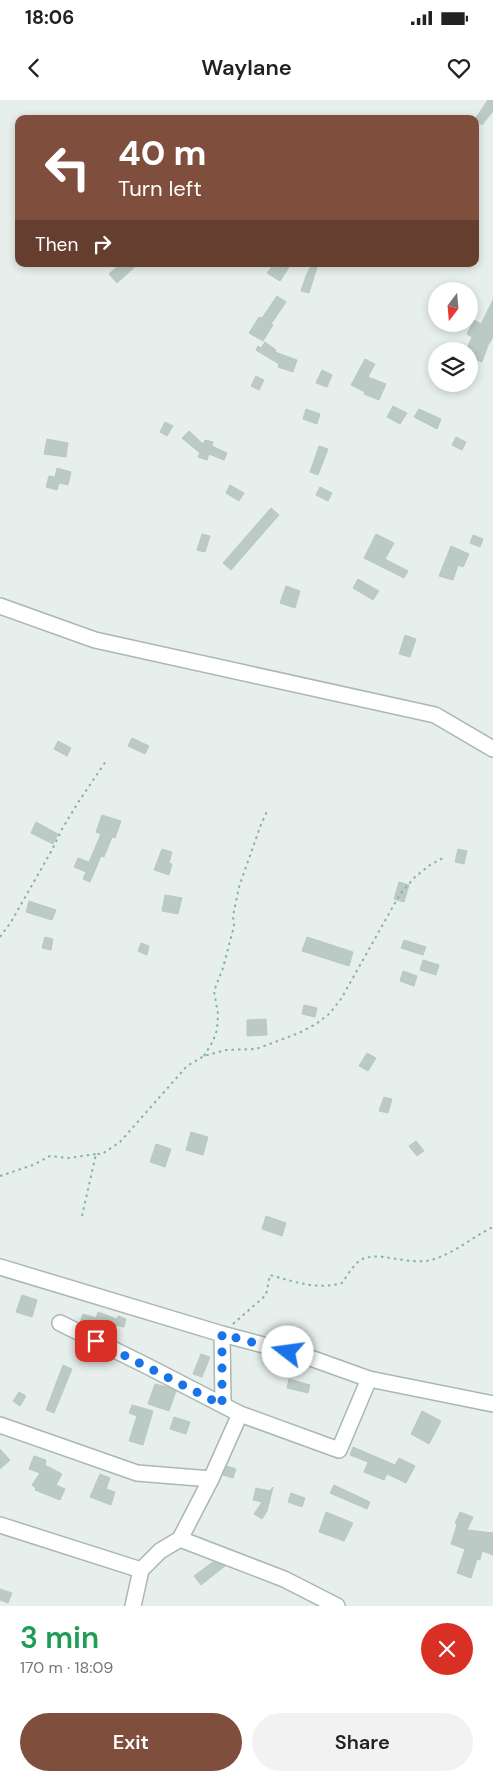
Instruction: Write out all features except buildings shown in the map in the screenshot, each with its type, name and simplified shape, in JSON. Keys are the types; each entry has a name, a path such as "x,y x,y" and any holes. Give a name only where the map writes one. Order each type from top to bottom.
{"street":[{"path":"0,606 95,640 435,715 493,749"},
{"path":"0,1267 222,1334 305,1356 369,1379 493,1404"},
{"path":"60,1323 240,1414 339,1450 369,1379"},
{"path":"222,1334 222,1405"},
{"path":"133,1606 141,1570 160,1551 180,1539 211,1479 240,1414"},
{"path":"0,1425 137,1472 211,1479"},
{"path":"0,1525 141,1570"},
{"path":"180,1539 284,1579 337,1606"}],"path":[{"path":"0,937 11,922 62,829 106,761"},
{"path":"204,1056 217,1030 218,1014 214,991 223,968 234,926 233,916 239,887 268,809"},
{"path":"0,1176 33,1165 50,1156 69,1158 102,1154 120,1142 187,1066 204,1056 226,1050 256,1049 270,1045 316,1024 329,1014 341,999 400,894 415,877 445,856"},
{"path":"82,1216 96,1154"},
{"path":"222,1334 266,1295 270,1275 302,1284 329,1287 342,1283 357,1262 366,1257 379,1256 409,1262 430,1260 450,1252 493,1227"}],"route":[{"path":"96,1341 222,1405 222,1334 288,1352"}]}
